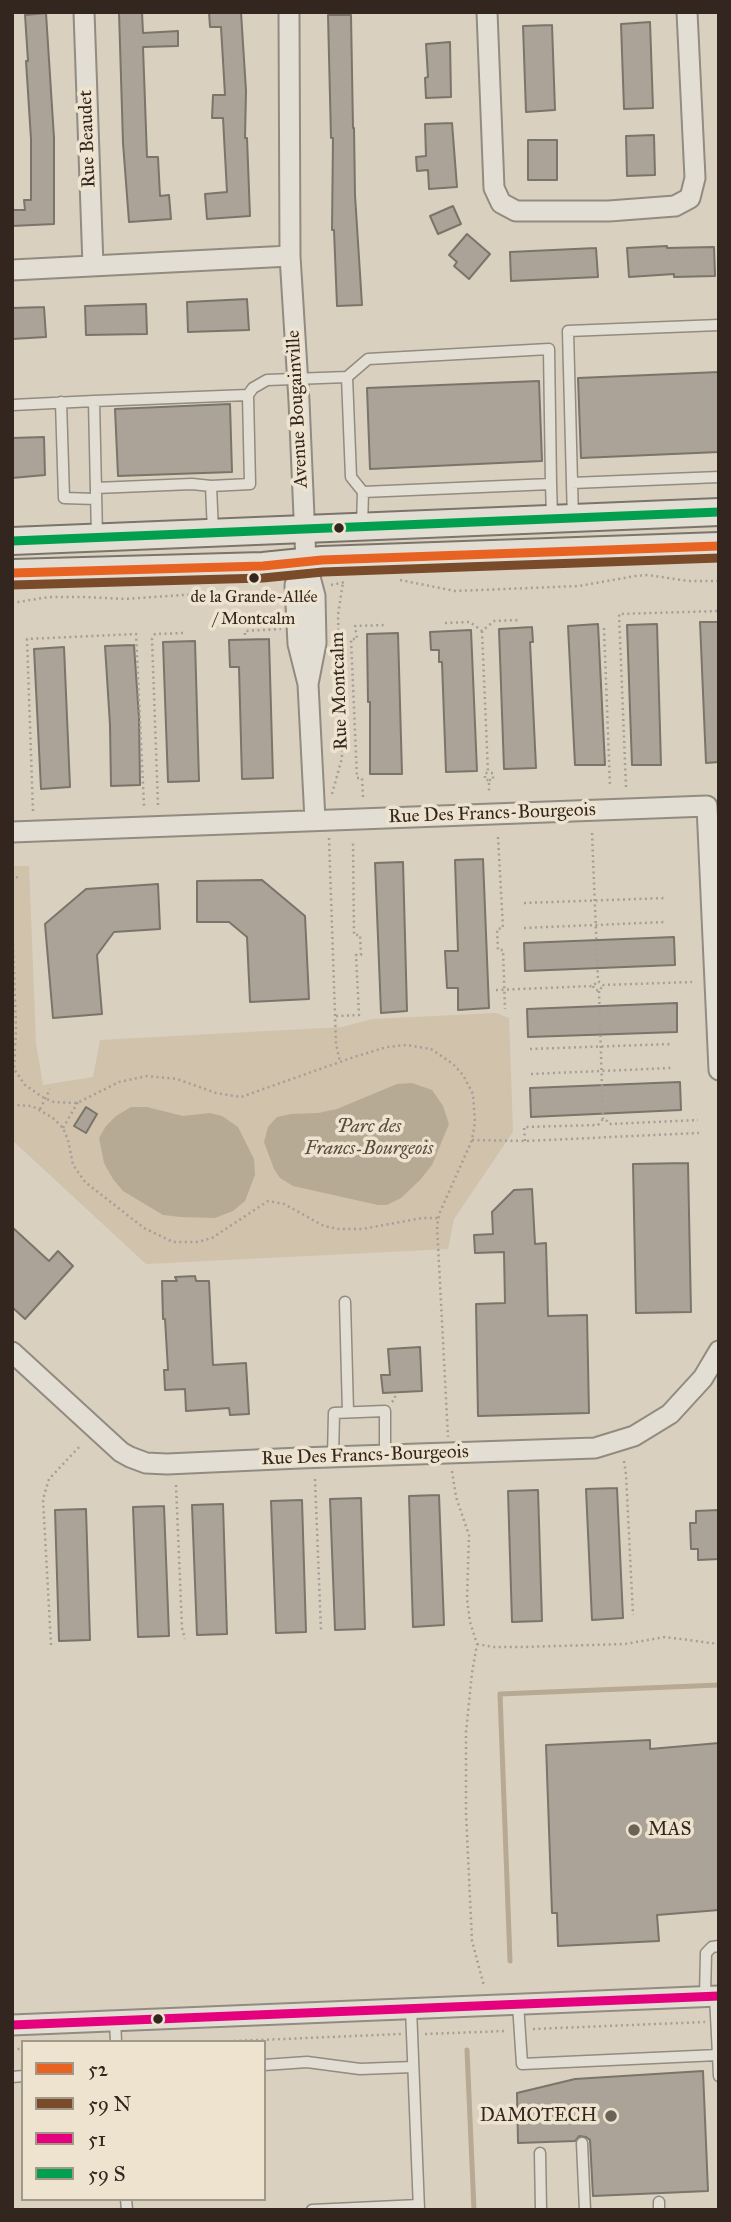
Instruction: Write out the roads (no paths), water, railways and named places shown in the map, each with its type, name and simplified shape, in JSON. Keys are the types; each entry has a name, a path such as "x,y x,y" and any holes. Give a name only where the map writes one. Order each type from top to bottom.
{"street":[{"name":"Rue Beaudet","path":"84,12 93,266"},
{"name":"Avenue Bougainville","path":"289,12 290,256 306,562"},
{"path":"487,12 494,188 500,203 516,211 609,211 675,206 690,198 695,178 688,12"},
{"path":"12,270 290,256"},
{"path":"12,541 719,512"},
{"path":"12,573 263,566 306,562 719,546"},
{"name":"Rue Montcalm","path":"306,562 295,585 298,644 308,684 315,820"},
{"name":"Rue Des Francs-Bourgeois","path":"12,832 707,806 719,1070"},
{"name":"Rue Des Francs-Bourgeois","path":"12,1352 114,1446 138,1461 167,1464 580,1450 606,1446 647,1430 670,1414 704,1378 719,1351"},
{"path":"12,2025 713,1996"}],"lane":[{"path":"562,519 572,482 568,331 719,325"},
{"path":"61,402 64,498 192,484 250,484 248,395 253,388 267,380 347,377 368,359 549,349 551,484 562,519"},
{"path":"347,377 351,477 363,492 362,526"},
{"path":"13,405 248,395"},
{"path":"94,401 97,538"},
{"path":"572,482 719,477"},
{"path":"363,492 551,484"},
{"path":"211,486 213,533"},
{"path":"345,1302 348,1412"},
{"path":"334,1457 334,1413 385,1411 385,1456"},
{"path":"719,1946 712,1947 706,1953 713,1996 719,2076"},
{"path":"518,2004 522,2064 718,2055"},
{"path":"312,2210 419,2207 411,2008"},
{"path":"115,2020 116,2040"},
{"path":"266,2065 307,2062 360,2069 413,2067"},
{"path":"582,2143 585,2210"},
{"path":"540,2152 541,2210"}],"waterway":[{"path":"510,1961 500,1694 719,1685"},
{"path":"467,2050 474,2210"}],"place":[{"name":"de la Grande-Allée / Montcalm","path":"254,578"},
{"name":"MAS","path":"634,1830"},
{"name":"DAMOTECH","path":"611,2116"}],"park label":[{"name":"Parc des Francs-Bourgeois","path":"369,1138"}]}
